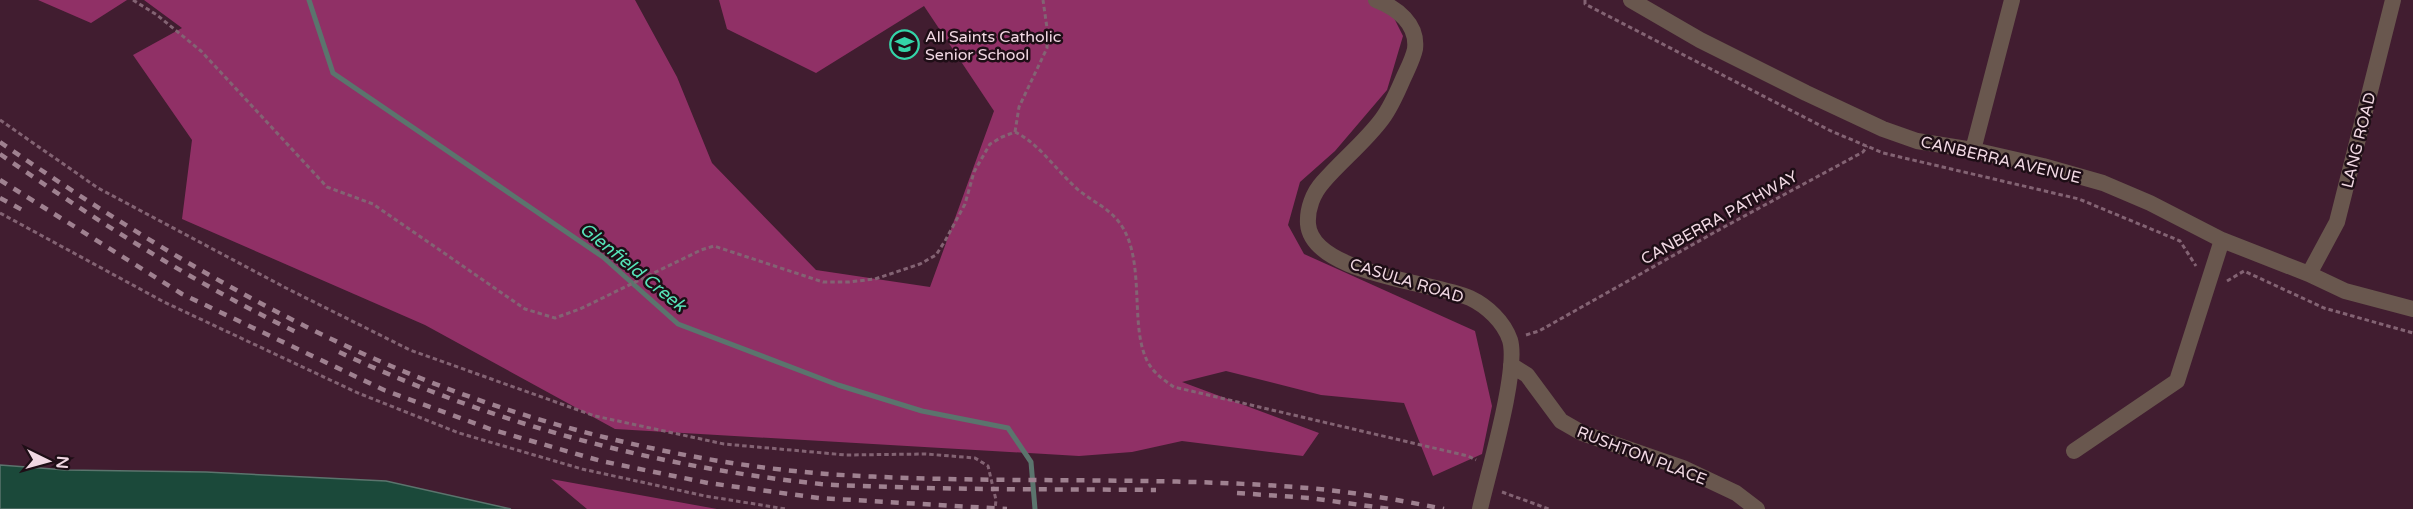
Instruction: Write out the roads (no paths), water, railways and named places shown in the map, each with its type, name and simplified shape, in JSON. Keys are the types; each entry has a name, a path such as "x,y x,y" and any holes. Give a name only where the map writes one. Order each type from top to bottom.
{"street":[{"name":"CASULA ROAD","path":"1376,0 1389,4 1401,13 1409,24 1415,49 1389,109 1362,143 1323,182 1314,195 1309,210 1308,224 1311,234 1327,253 1346,262 1404,282 1470,298 1500,322 1510,341 1511,365"},
{"name":"CANBERRA AVENUE","path":"1631,0 1700,40 1883,129 1917,141 1973,150 2103,183 2150,203 2222,240 2309,274 2345,291 2413,309"},
{"path":"1973,150 2012,0"},
{"name":"LANG ROAD","path":"2309,274 2337,222 2393,0"},
{"path":"2074,451 2177,381 2222,240"},
{"path":"1481,505 1509,386 1511,365"},
{"name":"RUSHTON PLACE","path":"1511,365 1527,375 1561,421 1575,429 1683,468 1736,493 1757,509"}],"waterway":[{"name":"Glenfield Creek","path":"309,0 333,73 603,257 678,324 838,385 922,411 1008,428 1031,462 1035,509"}],"railway":[{"path":"0,142 94,205 190,264 239,292 340,343 442,387 549,422 605,437 716,460 772,469 827,474 947,479 1248,484 1342,492 1444,509"},
{"path":"0,154 72,203 183,272 298,333"},
{"path":"0,180 182,294 384,390 490,429 601,461 708,483 819,498 1007,509"},
{"path":"0,198 26,212"},
{"path":"339,352 455,400 514,420 574,438 697,466 839,485 959,489 1156,490"},
{"path":"1237,493 1310,498 1390,509"}],"place":[{"name":"All Saints Catholic Senior School","path":"904,45"}]}
